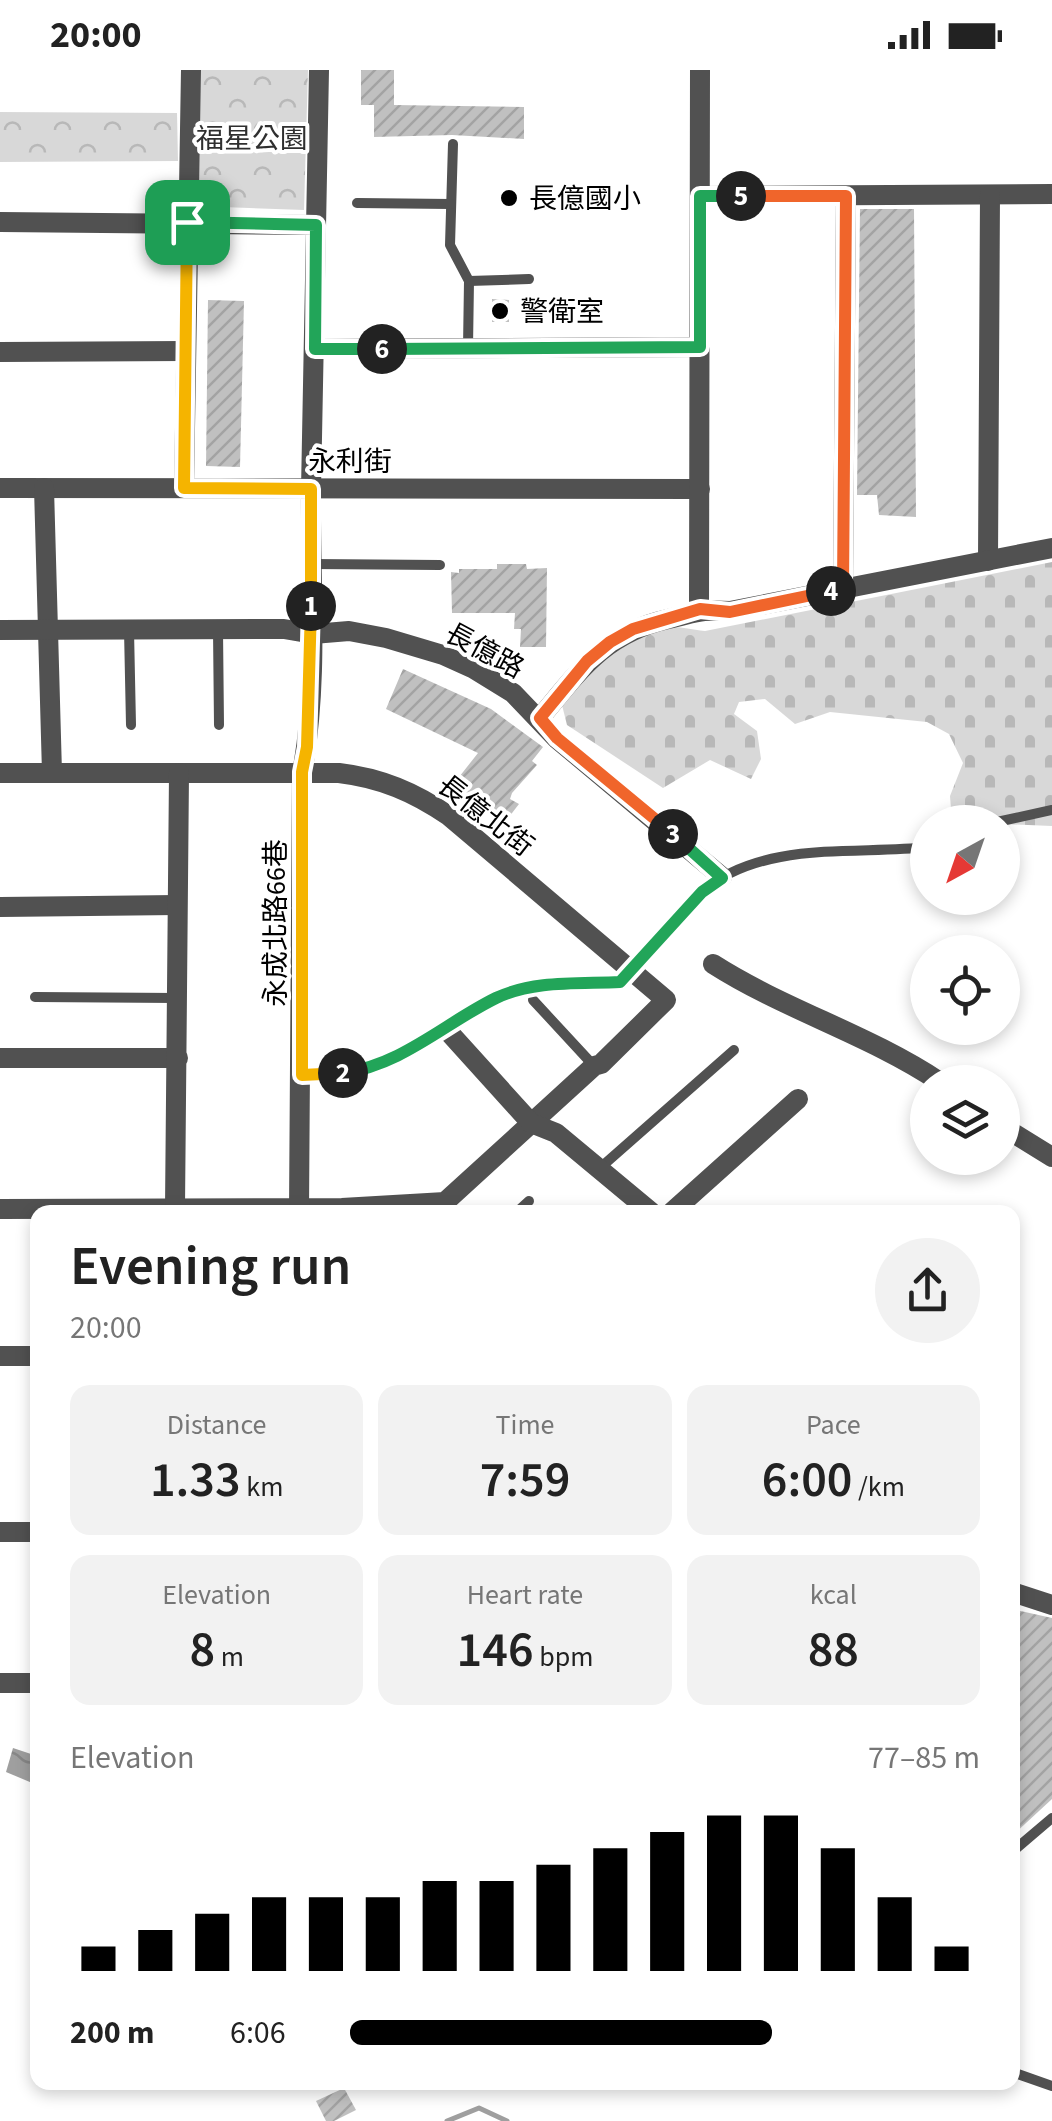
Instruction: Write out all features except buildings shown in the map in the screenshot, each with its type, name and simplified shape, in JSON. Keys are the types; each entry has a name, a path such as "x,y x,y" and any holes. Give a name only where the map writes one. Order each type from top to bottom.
{"street":[{"path":"184,488 191,70"},
{"name":"永成北路66巷","path":"299,1205 302,772 307,747 312,634 318,70"},
{"path":"700,70 700,609"},
{"path":"700,196 1052,194"},
{"path":"988,561 990,195"},
{"path":"843,589 846,196"},
{"path":"0,222 316,225"},
{"path":"315,349 700,347"},
{"path":"0,352 185,351"},
{"name":"永利街","path":"0,488 700,489"},
{"path":"44,488 52,772"},
{"path":"540,718 587,661 610,642 652,622 700,609 730,612 1052,548"},
{"name":"長億路","path":"0,630 284,628 312,634 350,631 442,655 513,693 557,738 722,878"},
{"path":"175,1205 179,772"},
{"name":"長億北街","path":"0,773 302,772 363,776 426,800 666,1000 601,1064 594,1066"},
{"path":"0,907 177,905"},
{"path":"713,964 755,990 890,1050 913,1065"},
{"path":"446,1029 531,1123 556,1133 643,1205"},
{"path":"0,1058 178,1058"},
{"path":"438,1205 594,1066"},
{"path":"680,1205 798,1100"},
{"path":"1020,1137 1052,1157"},
{"path":"0,1210 30,1210"},
{"path":"0,1356 30,1356"},
{"path":"0,1532 30,1532"},
{"path":"1020,1595 1052,1605"},
{"path":"0,1683 30,1683"}],"lane":[{"path":"453,144 450,245 470,280 468,348"},
{"path":"357,203 451,204"},
{"path":"470,280 529,279"},
{"path":"310,564 440,565"},
{"path":"218,629 219,725"},
{"path":"129,630 131,725"},
{"path":"1020,817 1052,810"},
{"path":"302,1075 358,1070 398,1056 516,990 620,982 702,892 722,878 798,853 910,848"},
{"path":"35,997 178,998"},
{"path":"534,1000 594,1066"},
{"path":"599,1169 734,1050"},
{"path":"525,1205 529,1201"},
{"path":"1020,1845 1052,1818"},
{"path":"1020,2075 1052,2086"}],"green space":[{"name":"福星公園","path":"199,70 308,70 304,210 195,206"},
{"path":"0,112 177,113 178,161 0,162"},
{"path":"1052,562 1052,826 1020,825 1020,805 951,805 950,796 963,763 949,734 927,722 830,712 795,724 765,699 739,702 734,714 757,731 761,759 751,779 710,760 663,788 567,725 562,705 615,646 657,627 705,631"}],"water":[{"path":"13,1748 30,1754 30,1782 6,1772"}],"waterway":[{"path":"447,2121 479,2108 507,2121"}],"place":[{"name":"長億國小","path":"509,198"},
{"name":"警衛室","path":"500,311"}],"route":[{"path":"700,196 846,196 843,589 730,612 700,609 633,629 587,661 540,718 557,738 722,878 702,892 620,982 516,990 398,1056 347,1073 302,1075 302,772 307,747 312,634 311,489 184,488 187,222 316,225 315,349 700,347 700,196"}]}
